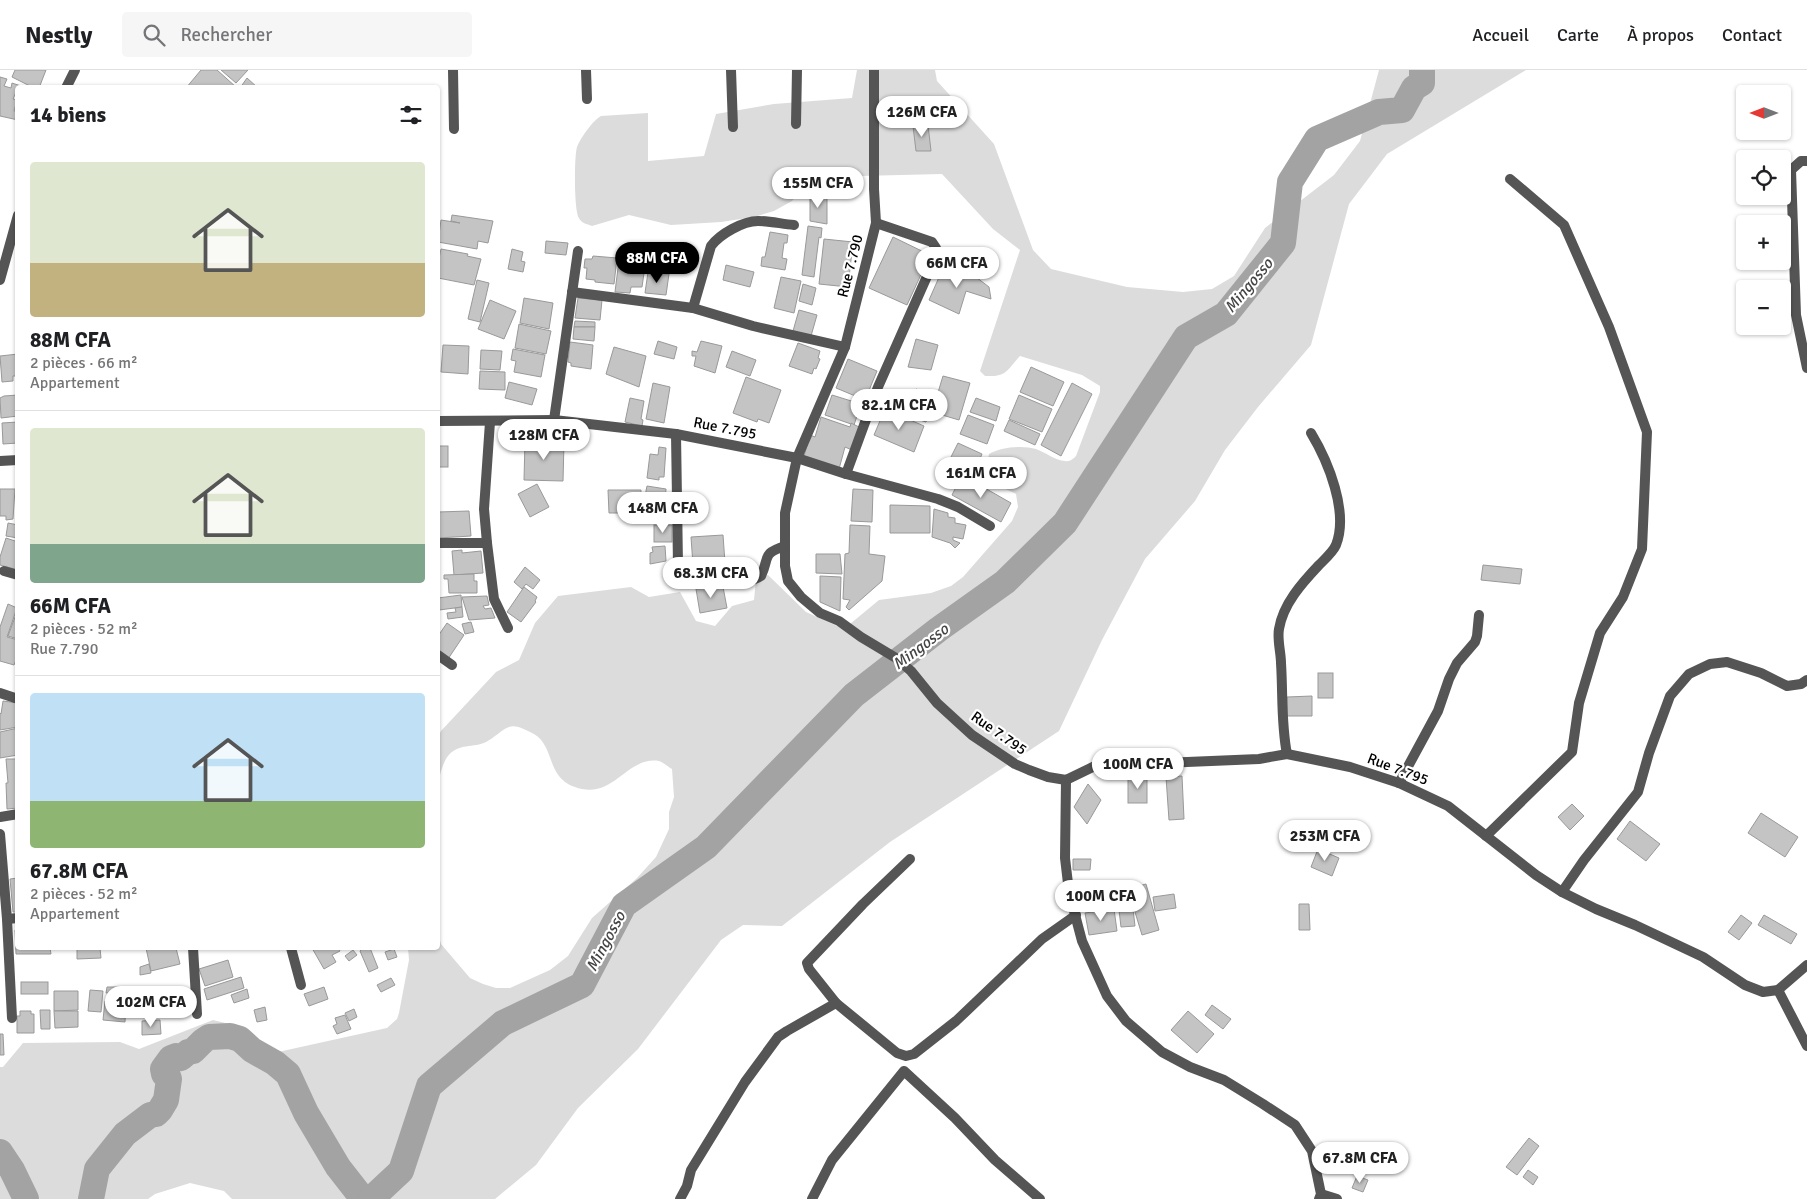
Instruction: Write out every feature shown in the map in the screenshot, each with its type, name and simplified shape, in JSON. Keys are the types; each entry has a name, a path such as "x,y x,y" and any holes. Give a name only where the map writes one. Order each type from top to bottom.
{"street":[{"path":"68,85 75,70"},
{"path":"453,70 454,129"},
{"path":"586,70 587,98"},
{"path":"731,70 733,127"},
{"path":"796,70 796,124"},
{"name":"Rue 7.790","path":"797,458 845,347 876,223 874,189 874,70"},
{"path":"1807,160 1801,160 1790,170 1796,315 1807,368"},
{"path":"1486,836 1572,752 1579,703 1600,633 1623,598 1642,548 1648,432 1610,327 1564,225 1510,179"},
{"path":"693,308 710,246 714,241 732,229 750,222 758,221 794,226"},
{"path":"846,474 878,387 936,256 936,248 932,242 876,223"},
{"path":"0,280 15,226"},
{"path":"554,420 578,251"},
{"path":"572,292 693,308 753,326 845,347"},
{"name":"Rue 7.795","path":"440,421 554,420 676,434 797,458 785,513 784,566 788,581 801,597 820,612 839,621 896,658 911,671 937,702 972,734 1015,764 1048,777 1066,780 1099,764 1108,762 1163,763 1260,759 1287,754 1350,767 1399,782 1448,806 1536,875 1562,892 1703,957 1746,985 1763,992 1778,990"},
{"path":"490,422 484,509 494,599 508,628"},
{"path":"1287,754 1283,734 1278,630 1286,610 1299,587 1335,546 1340,520 1335,490 1321,450 1311,433"},
{"path":"676,434 678,565 680,570 685,575 710,582 740,583 758,578 771,550 785,546"},
{"path":"797,458 846,474 938,499 958,507 990,526"},
{"path":"0,461 15,460"},
{"path":"440,543 487,543"},
{"path":"4,571 15,574"},
{"path":"1399,782 1438,711 1449,679 1457,663 1477,636 1479,616"},
{"path":"440,657 452,665"},
{"path":"1562,892 1584,860 1638,792 1649,753 1670,696 1689,674 1710,664 1727,662 1761,672 1787,686 1801,684 1807,680"},
{"path":"0,693 15,698"},
{"path":"1066,780 1065,858 1069,892 1082,941 1107,996 1126,1021 1162,1052 1190,1067 1224,1080 1294,1125 1312,1151 1320,1197 1337,1199"},
{"path":"0,817 15,814"},
{"path":"0,834 8,914 12,1018"},
{"path":"910,859 863,904 807,963 809,969 836,1003 897,1053 906,1056 914,1054 956,1021 1042,939 1076,915"},
{"path":"192,950 197,1014"},
{"path":"291,950 300,986"},
{"path":"1807,965 1778,990 1807,1046"},
{"path":"680,1199 687,1186 691,1170 745,1082 778,1037 836,1003"},
{"path":"812,1199 832,1160 904,1071 955,1118 995,1160 1040,1199"}],"shaded area":[{"path":"857,70 935,70 937,81 994,144 1033,250 1051,269 1127,287 1183,292 1212,289 1234,276 1265,228 1334,175 1360,141 1379,70 1526,70 1387,154 1349,204 1311,345 1258,407 1225,450 1195,501 1145,559 1102,640 1059,731 890,842 782,926 743,925 721,940 638,1049 578,1108 536,1165 495,1199 232,1199 224,1191 190,1183 155,1194 148,1199 0,1199 0,1067 3,1067 23,1043 120,1042 139,1049 213,1020 246,1028 264,1050 278,1052 387,1028 397,1019 399,1013 409,960 408,950 440,950 440,940 441,944 470,978 496,988 510,988 550,970 568,956 592,918 637,878 656,857 669,829 669,812 674,797 672,769 659,761 648,761 639,764 604,787 594,790 582,789 570,785 556,772 546,747 541,740 534,734 512,726 486,742 456,749 444,762 440,774 441,731 496,672 519,660 535,623 558,596 631,587 649,597 680,592 696,621 715,626 732,606 754,600 756,579 768,575 806,612 844,629 879,600 931,593 951,586 963,577 1012,521 1018,507 1016,494 987,480 985,474 989,454 1005,448 1025,447 1036,449 1062,461 1070,461 1076,456 1100,392 1100,386 1082,375 1020,356 1002,374 985,376 980,371 1020,250 993,229 942,174 818,177 811,180 792,201 774,211 754,217 721,222 671,225 629,215 592,226 579,218 575,184 577,147 587,130 601,116 648,113 648,161 704,156 716,114 774,104 852,98"}],"building":[{"path":"15,70 46,70 40,85 28,85 12,77"},
{"path":"201,70 217,70 234,85 188,85"},
{"path":"221,70 248,70 236,83"},
{"path":"0,77 7,79 4,86 11,88 12,83 18,85 15,85 13,99 15,100 15,119 0,116"},
{"path":"247,78 255,85 242,85"},
{"path":"928,125 931,151 916,151 913,126"},
{"path":"810,194 827,197 827,224 810,221"},
{"path":"452,215 493,221 488,243 478,241 477,249 440,242 441,220 460,223 451,221"},
{"path":"808,226 822,228 821,238 819,237 814,277 802,275"},
{"path":"770,232 788,235 787,243 784,243 782,258 787,259 785,270 761,266 762,257 765,257"},
{"path":"893,237 930,255 907,305 869,288"},
{"path":"824,239 853,242 848,287 819,284"},
{"path":"546,241 568,243 566,255 545,253"},
{"path":"441,249 468,254 467,256 481,259 474,285 440,278"},
{"path":"512,249 523,252 521,261 525,262 523,272 508,269"},
{"path":"593,256 617,258 614,284 586,279 587,268 584,268 585,259 592,259"},
{"path":"619,260 648,263 642,287 631,287 630,293 615,292"},
{"path":"726,265 754,272 750,287 723,280"},
{"path":"944,266 970,278 972,274 989,287 991,299 966,291 959,314 929,300"},
{"path":"648,272 669,274 666,295 645,293"},
{"path":"781,277 801,281 794,313 774,308"},
{"path":"477,280 489,283 480,322 468,319"},
{"path":"803,284 816,288 812,305 799,301"},
{"path":"524,298 553,303 549,329 520,323"},
{"path":"578,298 602,300 600,320 575,318"},
{"path":"490,300 516,311 504,339 478,329"},
{"path":"799,310 817,315 811,336 793,331"},
{"path":"575,321 595,322 595,327 574,327"},
{"path":"519,324 551,331 546,354 515,348"},
{"path":"574,327 595,327 594,341 573,339"},
{"path":"916,339 938,345 931,370 908,367"},
{"path":"658,341 677,347 674,359 654,354"},
{"path":"701,341 722,346 715,373 694,366 696,356 692,356 692,351 697,352"},
{"path":"570,342 593,345 591,369 571,366 571,363 568,362"},
{"path":"798,343 820,351 818,358 820,359 812,374 789,366"},
{"path":"443,345 469,346 468,374 441,372"},
{"path":"614,347 646,356 639,387 606,374"},
{"path":"513,349 545,355 541,377 514,372 516,361 511,360"},
{"path":"481,350 502,351 500,370 480,369"},
{"path":"732,351 756,360 750,376 726,367"},
{"path":"15,354 15,376 13,376 13,381 2,382 0,356"},
{"path":"848,359 877,371 865,400 836,388"},
{"path":"1031,367 1064,382 1053,406 1020,392"},
{"path":"480,371 505,372 505,390 479,389"},
{"path":"943,376 970,383 959,420 932,412"},
{"path":"746,377 781,390 769,423 758,419 757,422 733,413"},
{"path":"509,382 537,389 532,405 505,398"},
{"path":"653,383 670,387 664,423 646,419"},
{"path":"1072,383 1092,394 1061,456 1041,445"},
{"path":"916,389 934,395 926,422 908,416"},
{"path":"15,395 15,416 1,418 0,398"},
{"path":"832,395 861,404 854,425 825,415"},
{"path":"1019,395 1052,409 1042,432 1009,419"},
{"path":"630,398 644,401 641,419 643,420 642,426 625,422"},
{"path":"976,398 1000,407 996,421 970,412"},
{"path":"885,409 924,426 914,452 874,435"},
{"path":"968,415 994,425 987,444 960,434"},
{"path":"821,417 850,427 851,423 859,427 852,450 845,447 839,469 804,456 810,435 815,437"},
{"path":"1009,420 1040,434 1035,445 1004,431"},
{"path":"15,422 15,443 3,444 2,423"},
{"path":"525,441 564,442 563,481 524,480"},
{"path":"958,443 982,454 974,473 949,461"},
{"path":"440,446 448,446 448,467 440,467"},
{"path":"659,447 666,448 664,477 659,477 659,480 647,478 650,454 658,455"},
{"path":"962,475 1011,503 1001,522 952,495"},
{"path":"537,484 549,507 530,517 518,494"},
{"path":"647,486 666,489 665,502 645,496"},
{"path":"0,489 15,489 13,519 6,520 6,516 0,516"},
{"path":"853,489 873,490 872,522 851,521"},
{"path":"608,490 641,490 641,513 609,513"},
{"path":"890,505 930,506 930,533 890,533"},
{"path":"644,506 664,508 662,520 643,518"},
{"path":"934,509 948,513 948,517 955,518 955,523 966,525 963,539 953,537 953,540 960,543 955,548 950,543 932,537"},
{"path":"469,511 471,536 440,538 440,512"},
{"path":"8,523 15,524 15,538 6,536"},
{"path":"654,525 672,525 672,542 654,542"},
{"path":"850,525 870,526 869,554 885,556 882,581 849,610 846,607 850,600 843,599 845,554 849,553"},
{"path":"723,535 725,563 693,565 691,537"},
{"path":"6,538 15,541 15,569 0,565 0,557"},
{"path":"665,546 666,561 650,564 650,553 653,552 652,547"},
{"path":"462,550 462,553 481,551 483,573 454,575 452,551"},
{"path":"816,554 840,554 842,574 816,573"},
{"path":"1483,565 1522,569 1520,584 1481,580"},
{"path":"525,567 540,580 533,589 526,584 522,589 514,582"},
{"path":"474,574 474,581 477,581 477,593 449,593 448,579 444,579 444,575"},
{"path":"820,576 841,577 840,611 820,602"},
{"path":"524,587 537,597 536,602 521,622 507,612"},
{"path":"723,587 727,608 700,613 696,589"},
{"path":"461,595 462,607 440,610 440,598"},
{"path":"487,596 489,605 483,606 485,609 491,608 495,618 469,620 462,597"},
{"path":"8,604 15,607 15,614 7,637 15,639 14,665 0,661 0,627"},
{"path":"462,607 463,617 448,619 447,613 456,612 455,608"},
{"path":"15,617 15,638 8,636"},
{"path":"471,622 474,632 465,634 462,624"},
{"path":"447,623 464,635 448,659 440,653 440,633"},
{"path":"1318,673 1333,673 1333,698 1318,698"},
{"path":"1312,696 1312,716 1287,716 1287,697"},
{"path":"3,701 15,703 15,728 0,730"},
{"path":"15,729 15,756 0,758 0,732"},
{"path":"6,759 15,759 15,808 7,809 6,783 8,783"},
{"path":"1182,776 1184,819 1169,820 1166,777"},
{"path":"1128,777 1147,777 1147,803 1128,803"},
{"path":"1088,784 1101,800 1087,824 1074,807"},
{"path":"1572,804 1584,816 1570,830 1558,817"},
{"path":"1761,813 1798,837 1785,857 1748,833"},
{"path":"1630,821 1660,844 1646,861 1617,839"},
{"path":"1318,849 1339,858 1332,876 1311,867"},
{"path":"1073,859 1091,859 1090,870 1073,870"},
{"path":"15,878 15,912 13,912 10,879"},
{"path":"1146,884 1159,930 1142,935 1128,889"},
{"path":"1174,894 1176,908 1155,911 1153,897"},
{"path":"1299,904 1309,904 1310,930 1299,930"},
{"path":"1114,909 1117,931 1089,935 1085,913"},
{"path":"1133,909 1135,926 1121,927 1119,910"},
{"path":"1741,915 1752,923 1739,940 1728,932"},
{"path":"1764,915 1797,934 1791,944 1758,925"},
{"path":"16,950 50,950 51,954 16,954"},
{"path":"77,950 100,950 101,958 77,959"},
{"path":"146,950 176,950 180,964 151,971"},
{"path":"313,950 339,950 332,955 336,962 324,969"},
{"path":"353,950 357,955 349,961 345,956"},
{"path":"371,950 378,968 369,972 360,951"},
{"path":"394,950 397,957 388,960 385,952"},
{"path":"228,960 233,977 205,986 199,969"},
{"path":"149,964 151,973 140,975 140,967"},
{"path":"241,977 244,988 207,1000 204,989"},
{"path":"391,978 395,985 381,992 377,985"},
{"path":"21,982 48,982 48,994 21,994"},
{"path":"107,987 121,987 121,999 109,999 110,993 106,993"},
{"path":"324,987 328,999 309,1006 304,994"},
{"path":"137,989 137,999 122,1000 122,990"},
{"path":"247,989 249,998 234,1003 231,995"},
{"path":"90,990 103,991 101,1012 88,1011"},
{"path":"54,991 78,991 78,1010 54,1011"},
{"path":"177,997 180,1006 163,1010 160,1001"},
{"path":"105,1001 126,1001 125,1022 103,1020"},
{"path":"1212,1005 1231,1019 1223,1029 1205,1015"},
{"path":"265,1007 267,1020 257,1022 254,1010"},
{"path":"354,1009 357,1017 349,1021 345,1013"},
{"path":"40,1010 50,1010 50,1029 41,1029"},
{"path":"20,1011 31,1011 31,1014 34,1014 34,1033 17,1033 17,1016 20,1016"},
{"path":"54,1011 78,1011 78,1027 55,1028"},
{"path":"1188,1011 1214,1034 1197,1053 1171,1030"},
{"path":"345,1015 351,1029 337,1034 333,1026 337,1024 335,1018"},
{"path":"160,1020 161,1034 142,1035 142,1021"},
{"path":"0,1034 3,1034 4,1055 0,1055"},
{"path":"1529,1138 1539,1146 1517,1175 1506,1167"},
{"path":"1528,1170 1538,1177 1533,1185 1523,1177"},
{"path":"1357,1176 1368,1180 1363,1192 1352,1188"}],"waterway":[{"name":"Mingosso","path":"371,1199 401,1171 429,1086 503,1023 582,985 624,905 706,847 854,695 939,629 1005,582 1065,523 1186,337 1226,314 1283,243 1290,182 1317,139 1379,112 1402,110 1414,88 1422,83 1422,70"},
{"name":"Mingosso","path":"91,1199 97,1169 125,1134 150,1115 156,1114 166,1100 169,1079 164,1074 163,1069 171,1058 176,1056 181,1058 188,1052 193,1051 209,1037 230,1036 240,1039 252,1050 275,1063 288,1074 306,1113 338,1167 363,1199"},
{"name":"Mingosso","path":"0,1152 12,1170 26,1199"}]}
